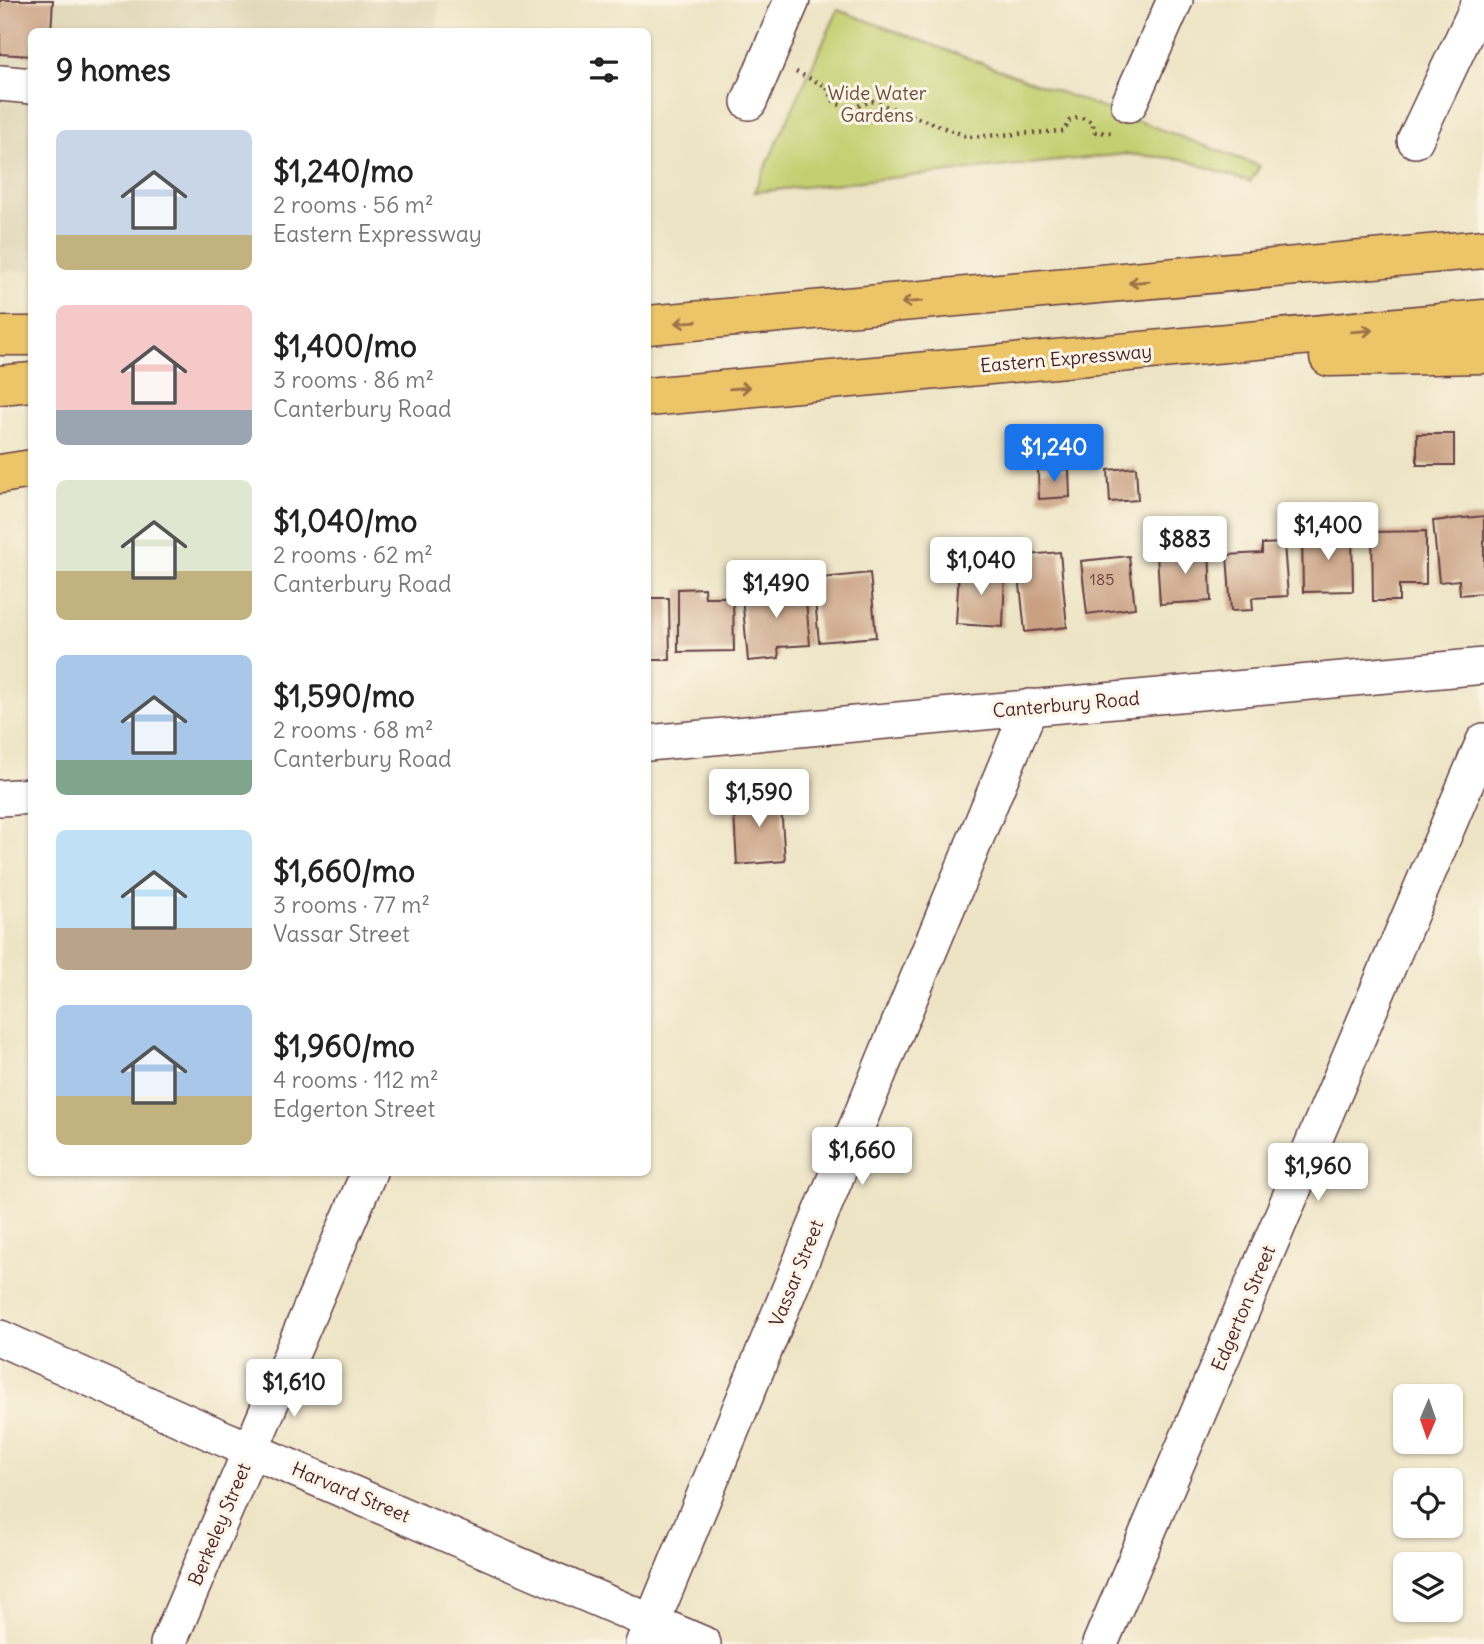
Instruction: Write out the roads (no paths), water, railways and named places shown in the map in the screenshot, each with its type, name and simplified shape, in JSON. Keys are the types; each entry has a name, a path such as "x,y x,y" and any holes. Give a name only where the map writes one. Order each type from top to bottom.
{"highway":[{"path":"1207,276 1484,227"},
{"path":"651,326 1484,250"},
{"name":"Eastern Expressway","path":"651,397 1484,319"},
{"path":"0,337 28,336"},
{"path":"1026,362 1484,354"},
{"path":"0,385 28,382"},
{"path":"0,457 28,454"},
{"path":"0,474 28,470"}],"street":[{"path":"749,102 792,0"},
{"path":"1129,104 1175,0"},
{"path":"1415,140 1481,0"},
{"path":"0,83 28,86"},
{"name":"Canterbury Road","path":"651,743 1484,666"},
{"name":"Vassar Street","path":"648,1633 1030,708"},
{"name":"Edgerton Street","path":"1100,1644 1484,741"},
{"path":"0,798 28,796"},
{"name":"Berkeley Street","path":"168,1644 367,1176"},
{"name":"Harvard Street","path":"0,1338 648,1633 703,1644"}],"park label":[{"name":"Wide Water Gardens","path":"877,104"}]}
